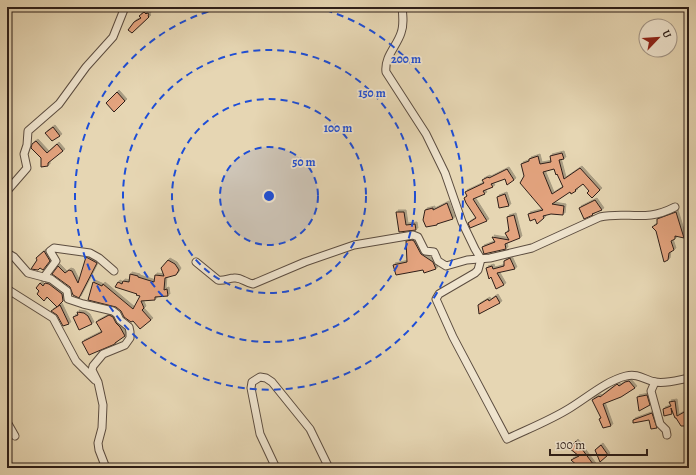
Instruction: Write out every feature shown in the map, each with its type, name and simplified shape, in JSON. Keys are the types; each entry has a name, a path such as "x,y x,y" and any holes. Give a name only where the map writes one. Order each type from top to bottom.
{"street":[{"path":"7,191 27,168 24,154 28,145 28,131 59,104 86,67 113,37 125,7"},
{"path":"402,7 403,26 401,34 385,66 386,72 426,134 445,173 462,222 475,249 482,259"},
{"path":"196,262 218,280 221,281 236,277 242,279 248,284 253,284 305,262 354,245 413,235 418,237 425,251 434,252 438,261 446,266 467,260 490,258 536,247 600,217 609,215 650,215 675,207"},
{"path":"44,277 56,261 50,251 54,248 90,254 99,258 114,271"},
{"path":"7,253 14,257 28,273 56,282 67,291 68,299 113,311 117,314 120,320 129,327 130,334 128,342 125,345 103,354 93,366 92,370 98,382 102,405 102,428 98,443 106,468"},
{"path":"482,259 478,270 475,273 438,294 436,299 453,338 507,439 569,409 612,381 625,376 632,374 638,375 655,382 689,378"},
{"path":"7,289 53,318 76,361 98,382"},
{"path":"276,468 260,434 251,388 252,382 260,377 266,378 272,382 307,425 313,434 329,468"},
{"path":"655,382 651,391 660,424 666,430 667,436"},
{"path":"7,422 15,436"}],"building":[{"path":"144,12 149,14 149,17 132,33 128,30 134,22 141,18 139,16"},
{"path":"117,92 125,101 114,112 106,103"},
{"path":"53,127 60,136 52,141 45,133"},
{"path":"36,141 47,153 57,144 63,151 48,163 48,166 41,167 41,158 31,148 32,144"},
{"path":"562,153 564,159 559,160 564,179 580,168 600,190 592,198 587,193 589,191 583,184 575,190 576,191 571,194 570,192 552,204 564,206 563,215 551,214 543,216 544,218 537,224 535,219 530,221 528,214 543,210 520,183 524,176 521,164 538,156 540,164 551,162 550,156","holes":["554,169 556,175 557,174 563,187 552,194 543,172"]},
{"path":"507,169 514,180 507,185 505,179 491,184 493,187 483,191 485,194 473,199 487,221 470,228 468,223 476,218 466,203 464,198 467,196 465,192 484,183 482,180"},
{"path":"505,194 509,206 499,208 497,197"},
{"path":"595,200 602,210 584,219 579,208"},
{"path":"447,203 453,219 437,225 426,227 423,220 425,210 433,208 433,210"},
{"path":"396,212 404,212 406,225 415,224 416,230 399,232"},
{"path":"676,212 684,238 675,236 675,239 671,241 674,250 669,253 668,260 664,262 656,231 652,227 657,224 657,219"},
{"path":"514,215 520,238 505,244 506,249 484,254 482,247 495,242 492,237 509,240 505,233 509,231 507,217"},
{"path":"412,240 421,254 433,262 436,269 424,273 423,270 396,275 393,265 407,262 406,241"},
{"path":"44,251 50,261 43,270 40,268 38,270 31,269 37,260 36,258"},
{"path":"86,257 97,263 79,298 73,295 70,287 52,274 58,266 65,273 69,270 72,271 78,283"},
{"path":"510,258 515,269 497,273 504,285 496,289 491,277 489,279 486,268 492,266 493,269 504,266 504,261"},
{"path":"168,260 175,264 179,270 176,275 165,278 164,290 167,289 168,296 155,297 155,300 141,301 144,308 142,310 151,320 140,329 133,321 131,322 124,317 121,311 116,307 88,300 93,282 102,286 103,284 133,309 140,296 115,287 118,282 122,284 123,281 129,282 130,274 154,282 155,275 164,276 161,268"},
{"path":"40,283 43,286 45,283 49,284 62,294 63,301 57,307 47,297 44,301 37,294 39,291 36,288"},
{"path":"496,296 500,303 479,314 478,305 488,299 489,301"},
{"path":"60,305 69,324 63,326 57,315 51,311"},
{"path":"77,312 84,313 88,316 92,324 79,330 73,317 78,315"},
{"path":"109,315 113,317 125,336 115,344 89,355 82,342 102,332 96,322"},
{"path":"629,381 635,388 621,397 603,404 611,426 603,428 599,419 601,418 592,400 599,396 600,397 617,384 619,386"},
{"path":"647,395 650,405 639,411 637,397"},
{"path":"675,401 677,416 688,410 689,420 684,426 681,426 675,418 671,408 672,414 664,416 663,409 671,406 669,402"},
{"path":"652,413 657,428 651,429 649,420 633,423 633,420"},
{"path":"576,441 596,468 580,468 571,460 579,456 569,448"},
{"path":"601,445 608,455 600,462 595,450"}]}
